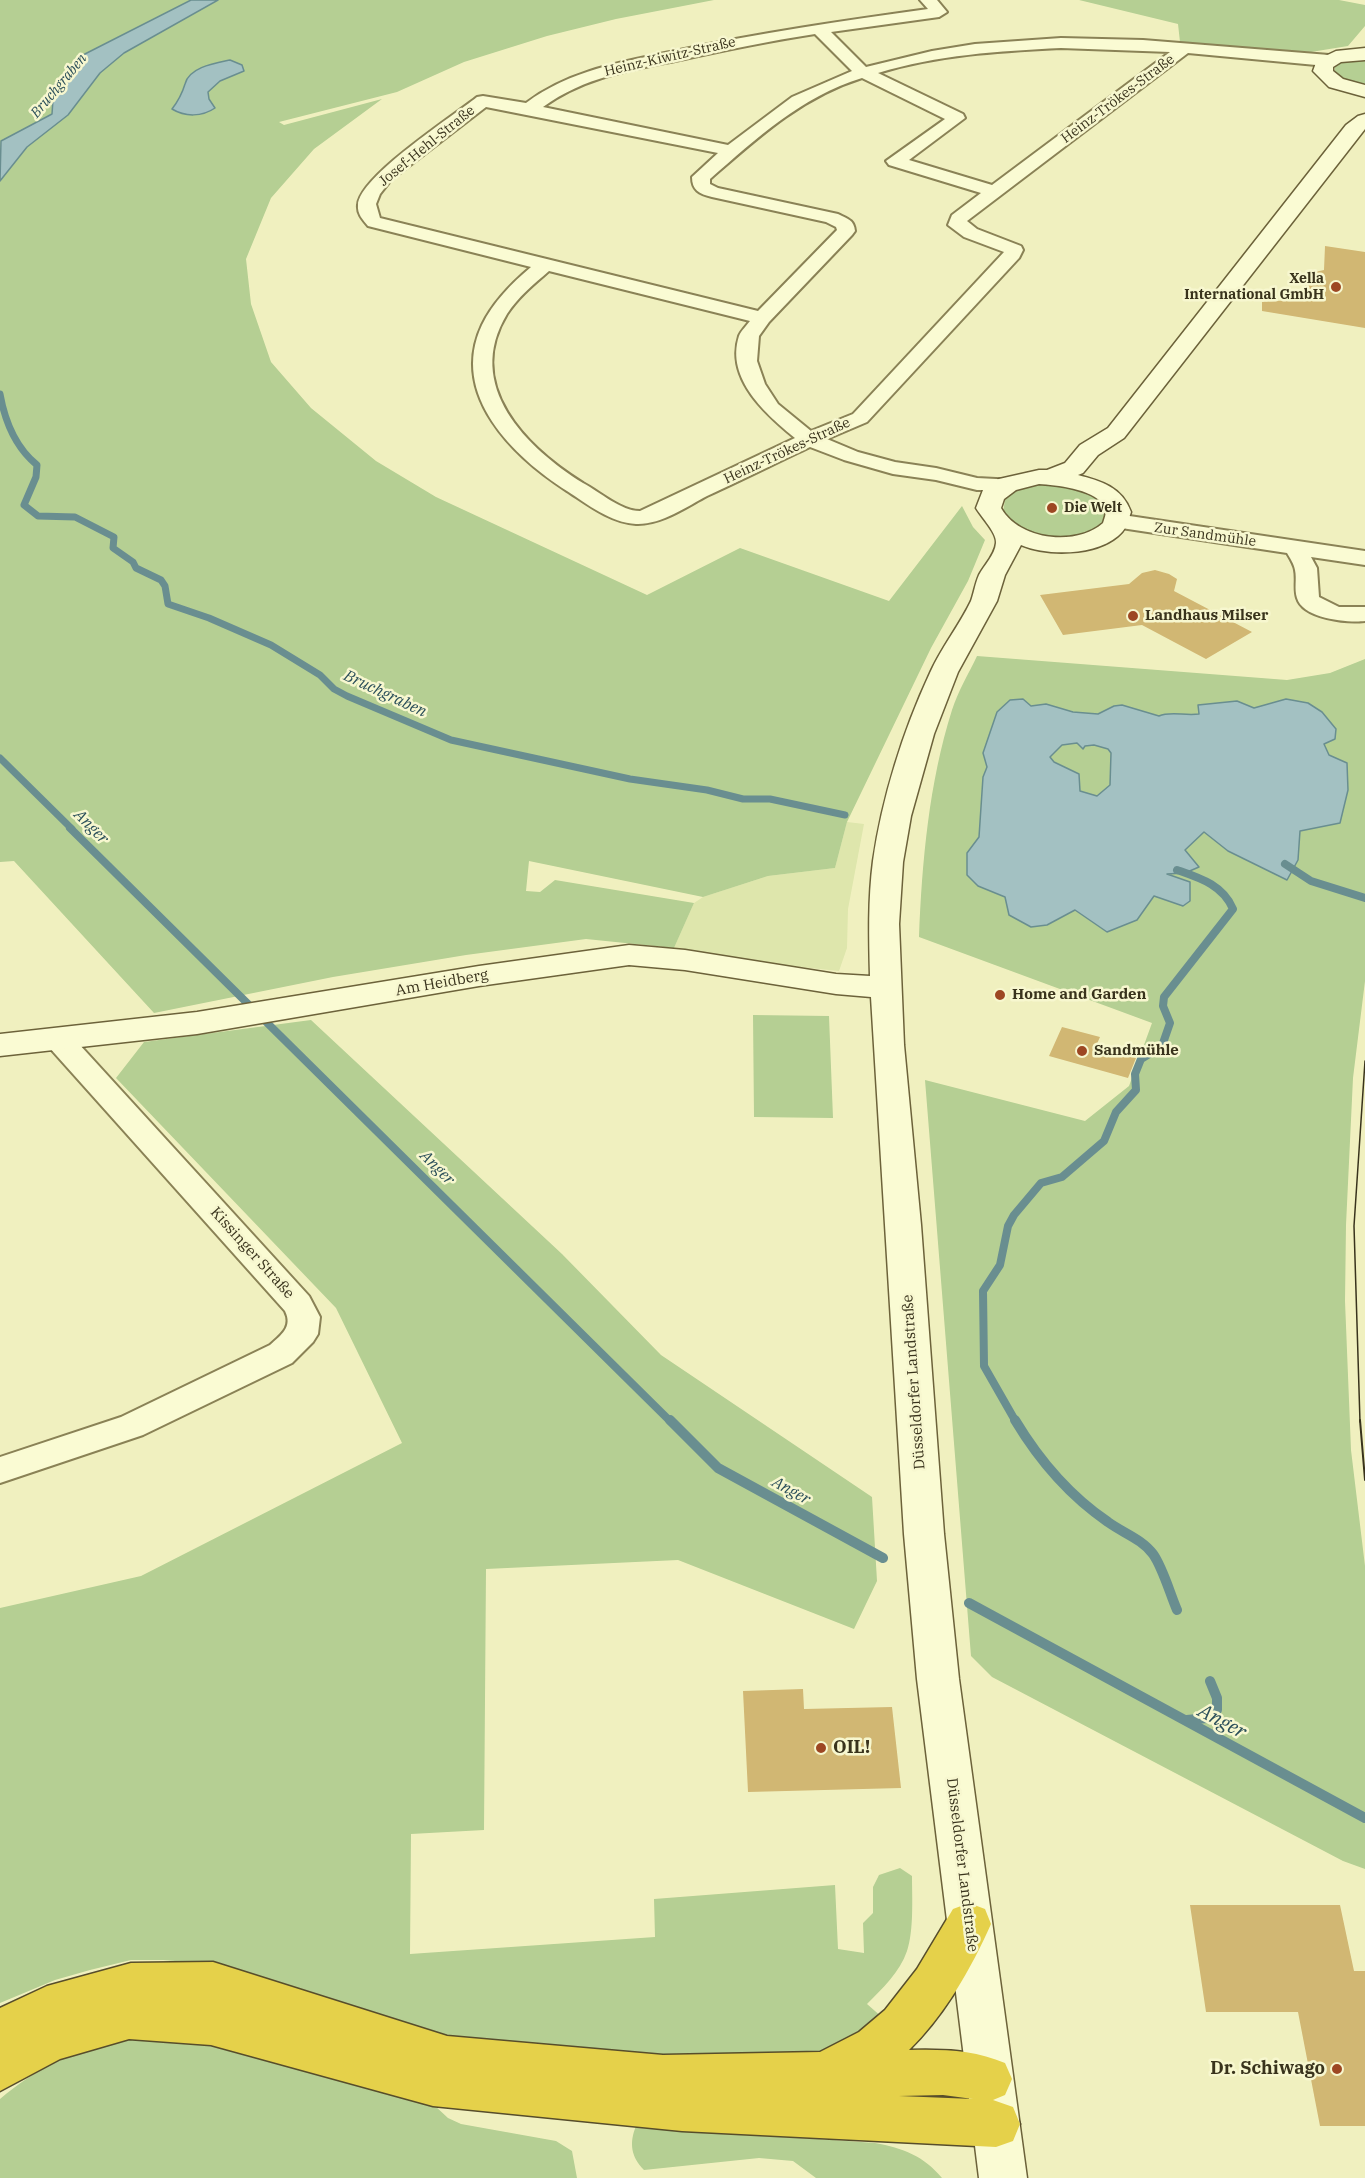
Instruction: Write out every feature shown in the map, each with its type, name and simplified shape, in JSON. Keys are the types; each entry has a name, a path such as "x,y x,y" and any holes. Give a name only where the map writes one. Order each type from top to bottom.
{"highway":[{"path":"824,2073 863,2056 889,2038 918,2004 969,1924"},
{"path":"0,2032 47,2008 131,1985 213,1984 447,2058 663,2078 943,2072 993,2102"},
{"path":"0,2068 50,2040 129,2017 211,2023 433,2083 682,2108 993,2102"}],"main road":[{"path":"1100,491 1075,480 1051,477 1027,479 1007,485 993,495 988,507 993,520 1006,531 1026,540 1054,545 1068,545 1094,539 1112,528 1118,513 1115,505 1100,491 1093,474 1109,452 1116,433 1359,125 1356,112 1363,100 1360,90 1333,81 1326,65 1362,53"},
{"path":"1051,477 1074,468 1089,450 1116,433"},
{"name":"Düsseldorfer Landstraße","path":"1003,2178 938,1678 924,1534 904,1225 893,1124 885,987 885,903 888,862 896,816 920,734 944,672 984,601 992,575 1007,550 1009,541 1006,531"},
{"name":"Düsseldorfer Landstraße","path":"984,601 1010,578 1028,556 1039,548 1054,545"},
{"name":"Am Heidberg","path":"0,1045 232,1018 479,976 629,955 685,960 836,984 885,987"}],"street":[{"name":"Heinz-Kiwitz-Straße","path":"529,109 552,91 577,79 600,72 713,46 939,12 928,0"},
{"path":"819,29 862,72 957,118 895,161 996,192"},
{"path":"988,507 981,499 969,494 930,484 893,468 851,456 808,439 771,408 754,384 747,361 749,336 762,318 846,231 845,224 832,218 712,192 701,186 700,177 772,118 812,93 862,72 949,53 1013,45 1092,44 1184,49 1326,65"},
{"name":"Heinz-Trökes-Straße","path":"544,265 513,293 492,326 484,353 485,386 490,400 504,425 531,454 574,486 624,516 639,518 654,514 808,439 860,418 1010,258 1014,250 965,231 957,225 958,219 1184,49"},
{"name":"Josef-Hehl-Straße","path":"732,152 529,109 483,102 385,176 366,204 366,214 374,222 762,318"},
{"path":"893,468 936,474 977,484 1007,485"},
{"name":"Zur Sandmühle","path":"1116,521 1365,558"},
{"path":"1294,548 1306,568 1308,599 1322,609 1336,614 1365,614"},
{"name":"Kissinger Straße","path":"0,1470 132,1426 281,1354 302,1334 304,1317 298,1304 58,1039"}],"green space":[{"path":"0,0 714,0 616,19 547,36 464,62 397,92 279,122 284,125 382,99 314,149 271,198 246,259 251,304 271,362 311,408 376,461 436,497 647,595 740,548 889,601 962,506 973,527 985,540 968,581 931,648 847,822 835,868 768,876 703,897 529,861 526,891 540,892 555,880 694,903 674,948 586,939 466,955 333,977 154,1013 14,861 0,862"},
{"path":"1079,0 1339,0 1365,5 1365,26 1348,46 1311,52 1240,49 1180,42 1178,24"},
{"path":"1365,57 1365,87 1344,81 1335,74 1337,64"},
{"path":"1037,484 1059,484 1086,493 1102,505 1105,511 1096,529 1074,537 1038,535 1018,526 1003,512 1005,500 1023,488"},
{"path":"977,656 1287,680 1330,673 1365,659 1365,981 1353,1078 1345,1301 1351,1450 1365,1566 1365,1869 1343,1861 992,1677 971,1656 925,1080 1085,1121 1129,1086 1152,1023 919,937 922,880 932,794 954,703"},
{"path":"847,822 864,824 848,909 847,948 839,971 742,961 674,948 694,903 703,897 768,876 835,868"},
{"path":"753,1015 829,1016 833,1118 754,1117"},
{"path":"311,1020 562,1254 661,1355 872,1497 877,1581 854,1629 678,1560 486,1569 484,1830 411,1834 410,1954 655,1937 654,1899 835,1885 838,1949 864,1953 863,1923 873,1913 873,1887 879,1875 900,1868 912,1876 909,1943 904,1959 895,1973 867,2004 883,2018 863,2034 805,2059 727,2065 420,2035 222,1965 163,1960 131,1960 90,1970 55,1980 0,2003 0,1608 141,1576 402,1443 336,1308 116,1078 144,1042"},
{"path":"132,2038 181,2038 220,2043 354,2085 418,2100 434,2105 448,2118 461,2124 556,2141 572,2151 577,2178 0,2178 0,2099 14,2088 58,2061 91,2048"},
{"path":"636,2126 875,2143 895,2147 912,2154 928,2164 942,2178 816,2178 793,2161 759,2158 644,2170 632,2150 632,2138"}],"water":[{"path":"191,0 218,0 124,53 100,73 68,115 27,147 0,181 1,141 52,114 54,85 79,57"},
{"path":"230,60 242,65 244,71 220,81 208,92 209,99 215,108 194,115 172,109 192,74 204,67"},
{"path":"1023,699 1031,706 1046,704 1073,712 1098,714 1114,706 1122,705 1159,716 1199,714 1198,705 1237,701 1254,708 1286,699 1308,703 1322,712 1336,729 1335,739 1324,744 1329,755 1347,763 1348,790 1340,823 1300,831 1298,860 1287,880 1228,851 1204,832 1185,850 1199,867 1185,873 1167,874 1190,882 1190,901 1183,906 1154,896 1137,920 1107,932 1075,910 1047,925 1031,927 1009,915 1005,897 978,886 967,875 967,853 979,837 983,777 987,767 983,753 997,712 1010,700","holes":["1077,743 1083,749 1085,746 1094,745 1108,749 1111,753 1110,785 1097,796 1080,791 1079,774 1054,762 1050,757 1062,745"]}],"building":[{"name":"Xella International GmbH","path":"1325,246 1365,252 1365,328 1262,311 1262,302 1305,299 1306,274 1324,270"},
{"name":"Landhaus Milser","path":"1155,570 1177,579 1174,591 1252,632 1206,659 1142,625 1063,635 1040,595 1129,584 1142,573"},
{"name":"Sandmühle","path":"1062,1027 1100,1037 1096,1046 1136,1058 1128,1078 1049,1056"},
{"name":"OIL!","path":"803,1689 804,1709 892,1707 901,1788 748,1792 743,1691"},
{"name":"Dr. Schiwago","path":"1190,1905 1340,1905 1354,1971 1365,1971 1365,2126 1320,2126 1298,2012 1206,2012"}],"waterway":[{"name":"Bruchgraben","path":"0,394 12,433 29,458 37,465 36,477 24,505 38,516 75,517 114,537 113,548 133,562 136,568 161,580 165,586 168,604 209,618 271,645 320,675 334,689 347,696 451,740 630,779 707,790 743,799 770,799 845,815"},
{"name":"Anger","path":"0,758 72,829"},
{"name":"Anger","path":"70,828 671,1422"},
{"path":"1285,864 1311,881 1365,898"},
{"path":"1016,1422 984,1366 983,1291 1000,1265 1008,1226 1014,1215 1041,1183 1062,1177 1104,1141 1116,1112 1136,1090 1135,1074 1141,1059 1162,1046 1170,1023 1163,1006 1164,997 1233,909 1217,888 1177,870"},
{"name":"Anger","path":"670,1420 718,1468 883,1558"},
{"path":"1015,1420 1034,1449 1068,1489 1094,1512 1149,1549 1157,1560 1177,1610"},
{"name":"Anger","path":"969,1603 1365,1818"},
{"path":"1187,1720 1207,1718 1217,1710 1217,1698 1210,1681"}],"tram line":[{"path":"1360,1422 1354,1226 1365,1061"},
{"path":"1360,1420 1365,1480"}],"place":[{"name":"Xella International GmbH","path":"1336,287"},
{"name":"Die Welt","path":"1052,508"},
{"name":"Landhaus Milser","path":"1133,616"},
{"name":"Home and Garden","path":"1000,995"},
{"name":"Sandmühle","path":"1082,1051"},
{"name":"OIL!","path":"821,1748"},
{"name":"Dr. Schiwago","path":"1337,2069"}]}
